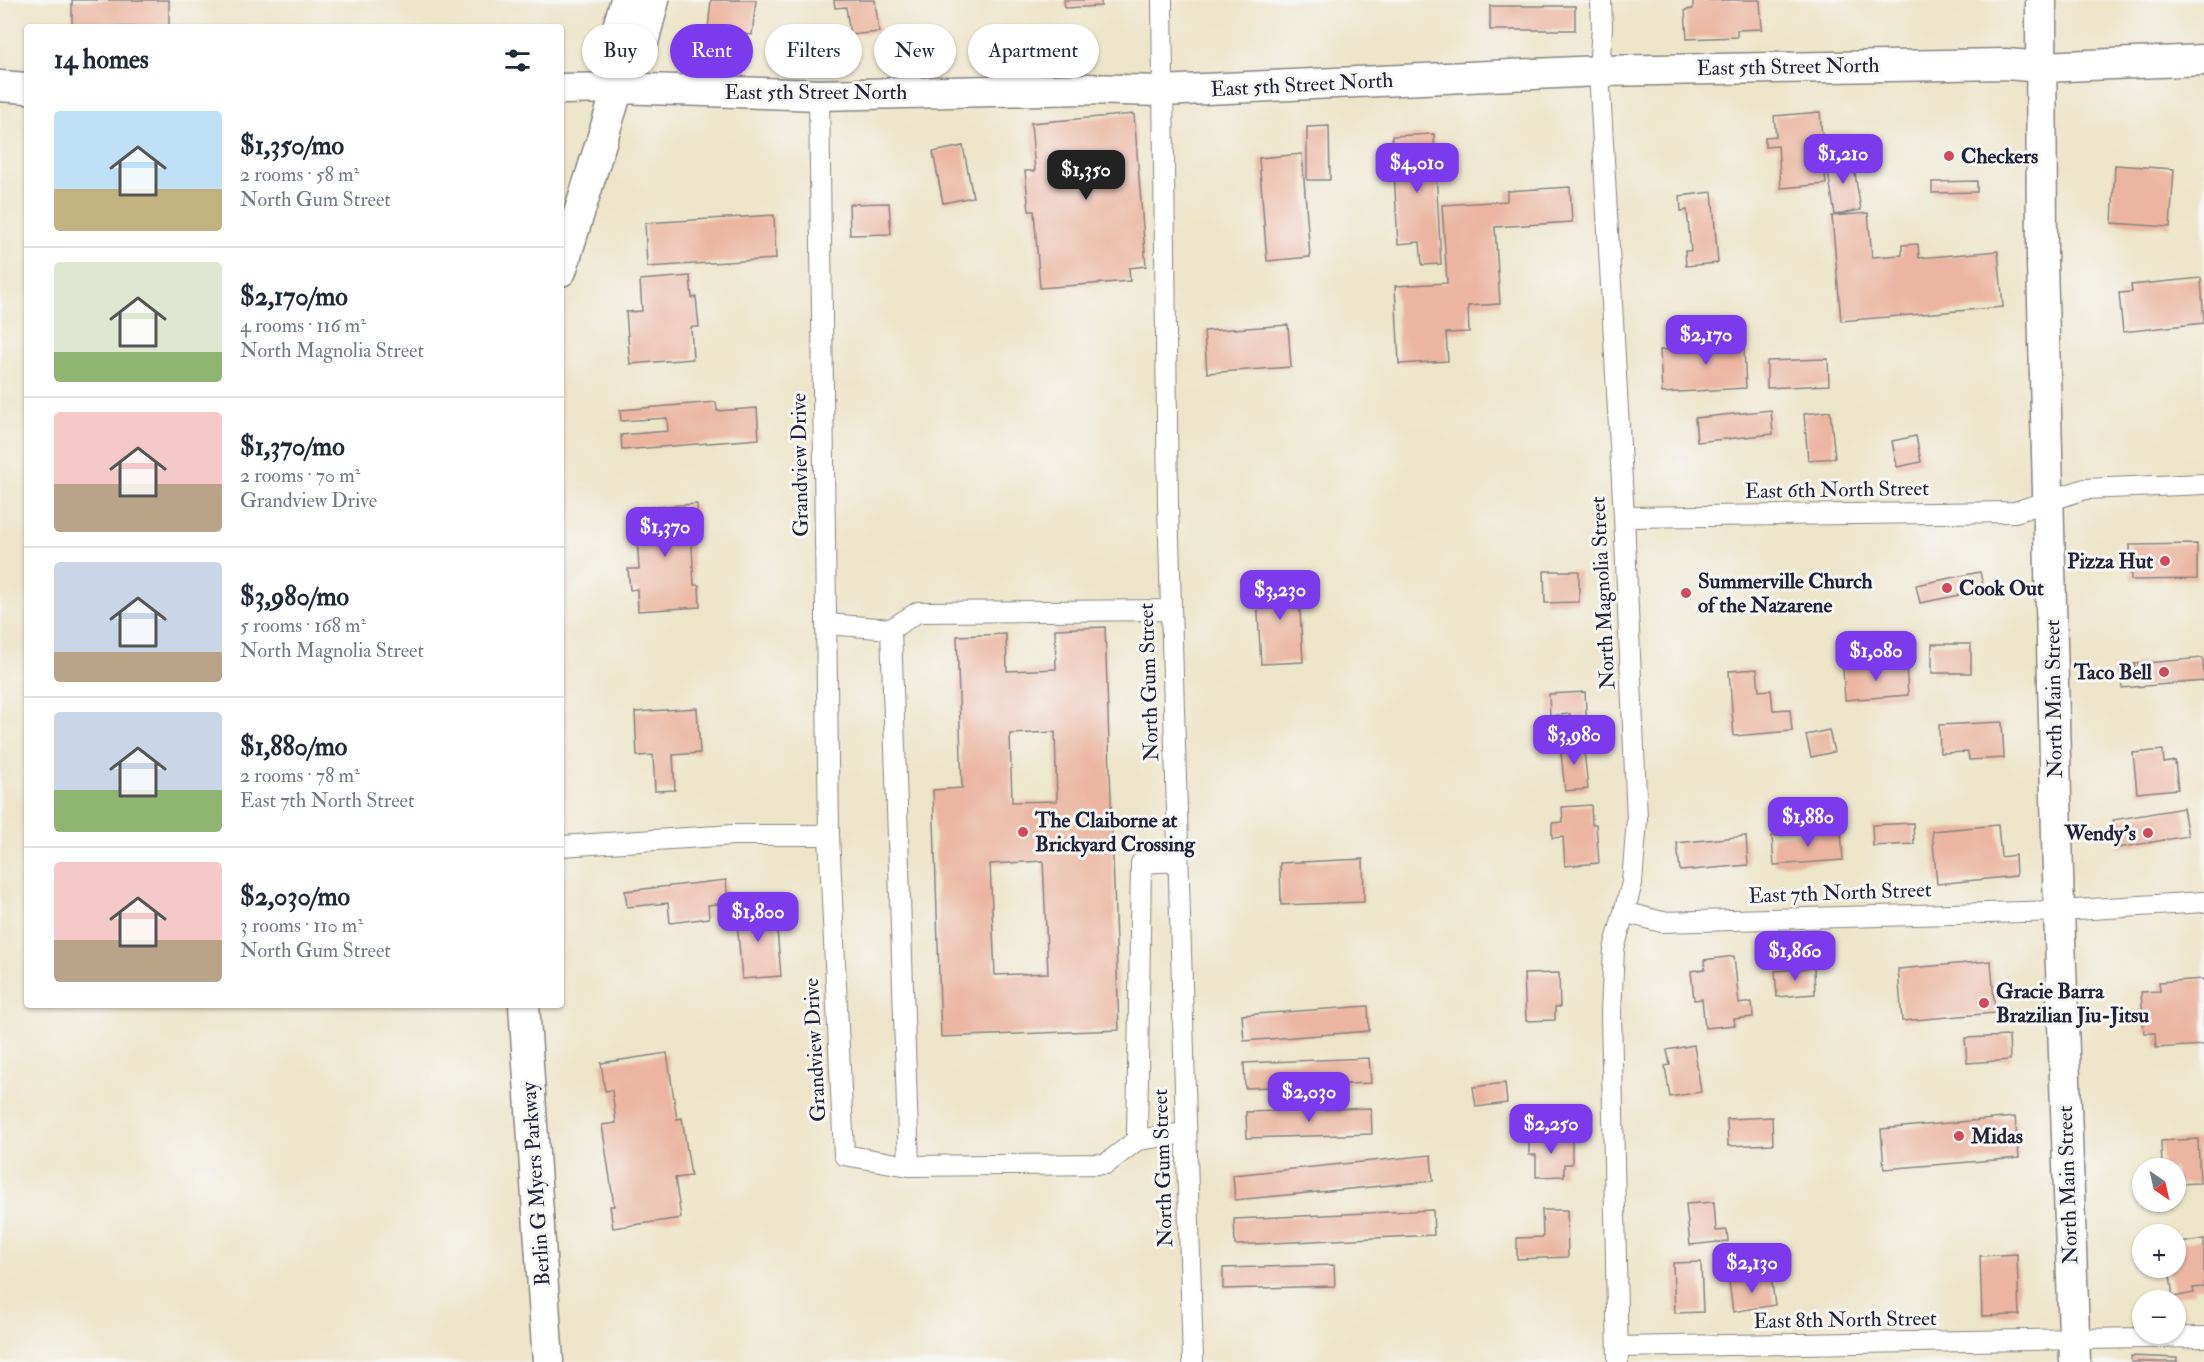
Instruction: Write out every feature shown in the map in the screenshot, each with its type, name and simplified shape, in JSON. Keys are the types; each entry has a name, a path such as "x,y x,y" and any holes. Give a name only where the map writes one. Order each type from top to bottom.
{"main road":[{"path":"618,88 612,47 626,0"},
{"path":"564,261 618,88 640,54 654,0"},
{"name":"North Main Street","path":"2041,0 2042,262 2059,910 2074,1352"},
{"name":"East 5th Street North","path":"564,89 618,88 819,95 1085,89 1161,91 1599,70 2006,64 2043,67 2204,60"},
{"path":"0,86 24,88"},
{"name":"Berlin G Myers Parkway","path":"524,1008 548,1362"}],"street":[{"name":"North Gum Street","path":"1162,0 1161,91 1171,610 1193,1362"},
{"name":"North Magnolia Street","path":"1601,0 1599,70 1624,517 1637,819 1632,884 1614,949 1611,1012 1618,1355"},
{"name":"Grandview Drive","path":"819,95 829,835 844,1155 909,1166"},
{"name":"East 6th North Street","path":"1624,517 2015,512 2049,503 2085,489 2204,484"},
{"path":"826,624 891,629 918,612 1171,610"},
{"path":"891,629 909,1166 1106,1164 1137,1140 1186,1133"},
{"path":"564,846 733,835 829,835"},
{"path":"1137,1140 1141,863 1178,861"},
{"name":"East 7th North Street","path":"1624,912 1662,922 2059,910 2204,902"},
{"name":"East 8th North Street","path":"1618,1355 2074,1352 2204,1337"}],"building":[{"path":"72,0 169,0 169,24 72,24"},
{"path":"711,0 756,0 753,26 753,24 709,24"},
{"path":"834,0 875,0 878,24 874,24 874,33 862,34 862,24 848,24 846,7 835,8"},
{"path":"1064,0 1101,0 1101,6 1065,8"},
{"path":"1693,0 1760,0 1762,29 1737,30 1737,37 1687,39 1685,10 1693,9"},
{"path":"1490,6 1575,6 1575,30 1490,30"},
{"path":"1820,112 1826,184 1781,188 1778,146 1765,147 1765,137 1776,136 1774,116"},
{"path":"1134,114 1146,266 1129,268 1130,281 1040,288 1034,211 1029,211 1025,171 1035,171 1031,123"},
{"path":"1329,126 1330,180 1307,180 1307,127"},
{"path":"1434,134 1441,264 1422,265 1420,242 1398,244 1392,136"},
{"path":"963,146 973,197 943,203 933,152"},
{"path":"1302,154 1310,257 1267,261 1259,158"},
{"path":"1852,156 1861,210 1835,215 1826,160"},
{"path":"2115,165 2174,169 2170,227 2112,223"},
{"path":"1977,181 1977,192 1932,193 1932,182"},
{"path":"1570,187 1572,222 1495,227 1500,304 1468,306 1469,332 1446,333 1448,361 1399,364 1395,286 1447,283 1442,205 1507,201 1507,191"},
{"path":"1712,192 1718,263 1686,266 1685,251 1691,251 1687,210 1681,211 1680,196"},
{"path":"889,203 891,234 850,235 849,204"},
{"path":"1868,213 1872,257 1902,255 1902,245 1918,244 1919,258 1998,251 2003,307 1841,321 1832,216"},
{"path":"774,215 776,259 647,267 645,223"},
{"path":"690,276 692,298 696,297 699,327 691,327 693,359 630,364 626,312 642,311 640,280"},
{"path":"2201,278 2204,323 2123,332 2119,293 2132,292 2131,285"},
{"path":"1288,325 1291,367 1207,373 1204,331"},
{"path":"1743,328 1746,388 1662,393 1660,350 1721,346 1720,329"},
{"path":"1828,359 1829,385 1767,388 1767,361"},
{"path":"716,402 717,411 757,408 759,439 622,450 621,435 668,431 667,418 621,421 620,410"},
{"path":"1771,410 1773,434 1697,442 1695,418"},
{"path":"1830,411 1835,458 1808,460 1804,414"},
{"path":"1916,436 1921,462 1897,467 1892,441"},
{"path":"697,504 698,529 691,529 694,585 699,585 700,607 638,611 637,589 630,590 628,569 639,569 635,508"},
{"path":"2197,544 2197,579 2131,580 2130,545"},
{"path":"1544,571 1579,571 1579,602 1545,603"},
{"path":"1980,572 1984,590 1920,603 1916,585"},
{"path":"1298,578 1303,662 1261,664 1256,581"},
{"name":"The Claiborne at Brickyard Crossing","path":"1105,627 1119,1030 941,1037 933,790 962,788 957,636 1006,634 1007,671 1056,669 1055,629","holes":["1055,732 1057,801 1012,802 1010,734","1043,861 1048,973 995,975 990,864"]},
{"path":"1932,644 1971,644 1971,673 1932,673"},
{"path":"2203,658 2204,681 2122,688 2120,670 2135,668 2134,664"},
{"path":"1906,663 1908,695 1845,700 1843,668"},
{"path":"1757,669 1759,691 1771,690 1773,710 1790,709 1792,731 1734,736 1729,671"},
{"path":"1585,692 1587,730 1570,731 1570,714 1550,716 1549,694"},
{"path":"697,708 700,753 673,755 675,790 655,791 653,755 637,756 635,712"},
{"path":"2002,722 2004,758 1969,760 1968,752 1940,753 1939,725"},
{"path":"1829,730 1834,752 1811,757 1806,735"},
{"path":"1583,740 1588,789 1565,791 1560,743"},
{"path":"2163,750 2164,763 2175,761 2178,789 2137,793 2133,753"},
{"path":"1591,805 1592,824 1596,824 1599,863 1565,866 1563,837 1552,838 1552,823 1563,822 1562,807"},
{"path":"2183,808 2188,836 2118,848 2113,820"},
{"path":"1913,823 1914,844 1873,846 1872,825"},
{"path":"1998,825 2001,857 2015,855 2016,876 1937,884 1932,831"},
{"path":"1841,831 1843,860 1774,865 1772,836"},
{"path":"1746,836 1748,865 1680,871 1677,843"},
{"path":"1363,859 1364,902 1281,905 1280,863"},
{"path":"726,880 728,903 708,905 709,918 670,923 668,903 627,907 625,891"},
{"path":"775,907 781,976 742,979 736,910"},
{"path":"1734,956 1739,1004 1752,1002 1753,1017 1734,1019 1735,1025 1705,1028 1702,999 1694,1000 1691,971 1705,969 1704,960"},
{"path":"1991,961 1995,1013 1902,1021 1898,969"},
{"path":"1814,968 1815,994 1777,997 1775,971"},
{"path":"1559,973 1560,1007 1555,1007 1555,1020 1526,1021 1524,974"},
{"path":"2204,979 2204,1045 2156,1048 2155,1033 2144,1033 2141,992 2160,991 2159,982"},
{"path":"1368,1006 1369,1031 1244,1041 1242,1015"},
{"path":"2009,1036 2010,1060 1967,1063 1965,1038"},
{"path":"1694,1045 1701,1092 1670,1097 1665,1066 1670,1065 1667,1050"},
{"path":"667,1053 677,1119 682,1118 691,1176 675,1178 681,1218 613,1228 610,1206 614,1206 602,1125 616,1123 612,1090 605,1091 601,1063"},
{"path":"1369,1058 1371,1083 1245,1088 1244,1063"},
{"path":"1505,1083 1507,1103 1476,1107 1473,1087"},
{"path":"1371,1108 1372,1134 1247,1138 1246,1112"},
{"path":"1772,1117 1773,1144 1728,1146 1727,1119"},
{"path":"2015,1117 2019,1158 1884,1169 1881,1129"},
{"path":"1529,1137 1572,1137 1572,1164 1564,1164 1564,1176 1536,1177 1536,1155 1529,1155"},
{"path":"2198,1139 2200,1183 2186,1184 2186,1158 2162,1158 2161,1141"},
{"path":"1431,1155 1433,1181 1235,1200 1233,1175"},
{"path":"1714,1202 1716,1231 1727,1230 1728,1241 1690,1245 1686,1204"},
{"path":"1433,1210 1434,1235 1235,1245 1234,1219"},
{"path":"1542,1210 1567,1210 1568,1257 1517,1259 1517,1238 1543,1237"},
{"path":"2204,1239 2204,1287 2193,1288 2194,1293 2186,1295 2186,1290 2172,1290 2170,1278 2186,1278 2186,1242"},
{"path":"2017,1254 2019,1315 1982,1316 1980,1256"},
{"path":"1701,1262 1703,1312 1675,1313 1673,1263"},
{"path":"1334,1265 1335,1286 1223,1289 1223,1268"},
{"path":"1771,1276 1775,1305 1733,1312 1729,1282"},
{"path":"2131,1356 2177,1358 2177,1362 2131,1362"}],"place":[{"name":"Checkers","path":"1949,156"},
{"name":"Pizza Hut","path":"2165,561"},
{"name":"Cook Out","path":"1947,588"},
{"name":"Summerville Church of the Nazarene","path":"1686,593"},
{"name":"Taco Bell","path":"2164,672"},
{"name":"The Claiborne at Brickyard Crossing","path":"1023,832"},
{"name":"Wendy's","path":"2148,833"},
{"name":"Gracie Barra Brazilian Jiu-Jitsu","path":"1984,1003"},
{"name":"Midas","path":"1959,1136"}]}
